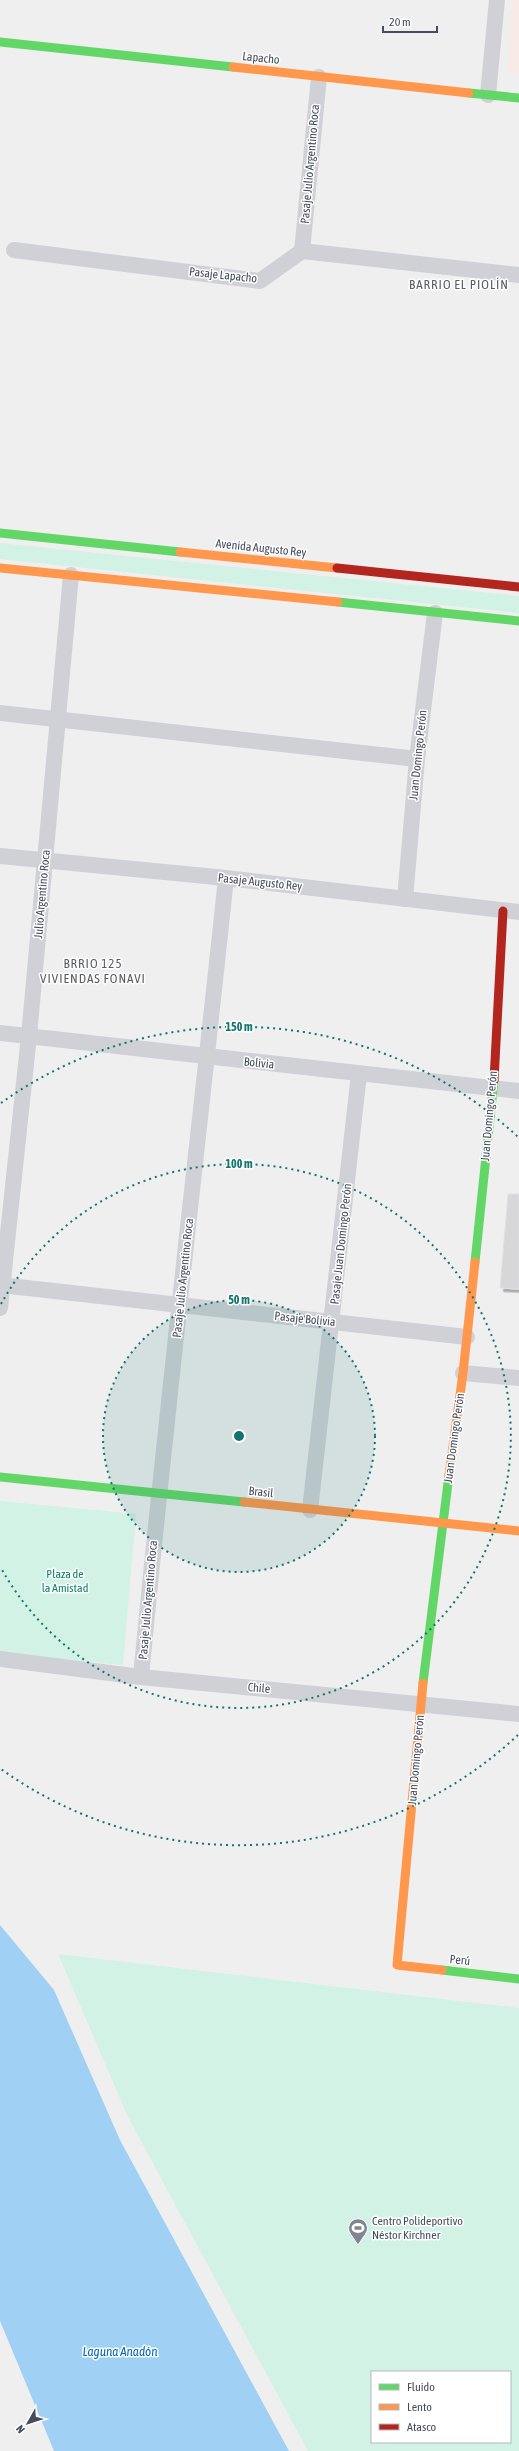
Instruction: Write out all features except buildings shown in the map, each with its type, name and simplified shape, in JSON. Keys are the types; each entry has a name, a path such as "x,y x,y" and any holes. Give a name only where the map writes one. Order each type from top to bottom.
{"street":[{"path":"488,95 497,0"},
{"name":"Lapacho","path":"0,42 519,98"},
{"name":"Pasaje Julio Argentino Roca","path":"302,251 319,77"},
{"name":"Pasaje Lapacho","path":"14,250 260,281 302,251"},
{"path":"302,251 519,275"},
{"name":"Avenida Augusto Rey","path":"0,533 519,588"},
{"path":"0,568 519,621"},
{"name":"Julio Argentino Roca","path":"0,1308 1,1285 29,1036 71,575"},
{"name":"Juan Domingo Perón","path":"405,898 417,759 435,613"},
{"path":"0,713 417,759"},
{"name":"Pasaje Augusto Rey","path":"0,856 226,878 519,912"},
{"name":"Pasaje Julio Argentino Roca","path":"141,1677 158,1494 181,1306 226,878"},
{"name":"Juan Domingo Perón","path":"397,1966 421,1703 442,1523 464,1372 493,1089 503,910"},
{"name":"Bolivia","path":"0,1033 207,1058 519,1091"},
{"name":"Pasaje Juan Domingo Perón","path":"310,1510 333,1322 359,1074"},
{"name":"Pasaje Bolivia","path":"1,1285 467,1337"},
{"path":"464,1372 519,1378"},
{"name":"Brasil","path":"0,1477 519,1531"},
{"name":"Chile","path":"0,1659 141,1677 421,1703 519,1714"},
{"name":"Perú","path":"397,1966 519,1979"}],"shaded area":[{"path":"512,0 519,0 519,73 508,72"}],"green space":[{"path":"0,543 519,596 519,613 0,559"},
{"name":"Plaza de la Amistad","path":"0,1501 136,1514 123,1665 0,1653"},
{"name":"Centro Polideportivo Néstor Kirchner","path":"58,1954 519,2008 519,2451 308,2451 128,2117"}],"water":[{"name":"Laguna Anadón","path":"0,1925 54,1990 120,2140 289,2451 54,2451 0,2321"}],"traffic: fast":[{"path":"0,42 233,67"},
{"path":"469,93 519,98"},
{"path":"0,533 180,552"},
{"path":"338,602 519,621"},
{"path":"475,1262 494,1080"},
{"path":"423,1683 449,1475"},
{"path":"0,1477 244,1502"},
{"path":"442,1970 519,1979"}],"traffic: slow":[{"path":"233,67 469,93"},
{"path":"180,552 337,568"},
{"path":"0,568 338,602"},
{"path":"449,1475 463,1373 475,1262"},
{"path":"244,1502 519,1531"},
{"path":"423,1683 397,1965 442,1970"}],"traffic: jam":[{"path":"337,568 519,587"},
{"path":"494,1080 503,911"}],"place":[{"name":"Centro Polideportivo Néstor Kirchner","path":"358,2245"}],"district":[{"name":"BARRIO EL PIOLÍN","path":"459,284"},
{"name":"BRRIO 125 VIVIENDAS FONAVI","path":"93,970"}]}
